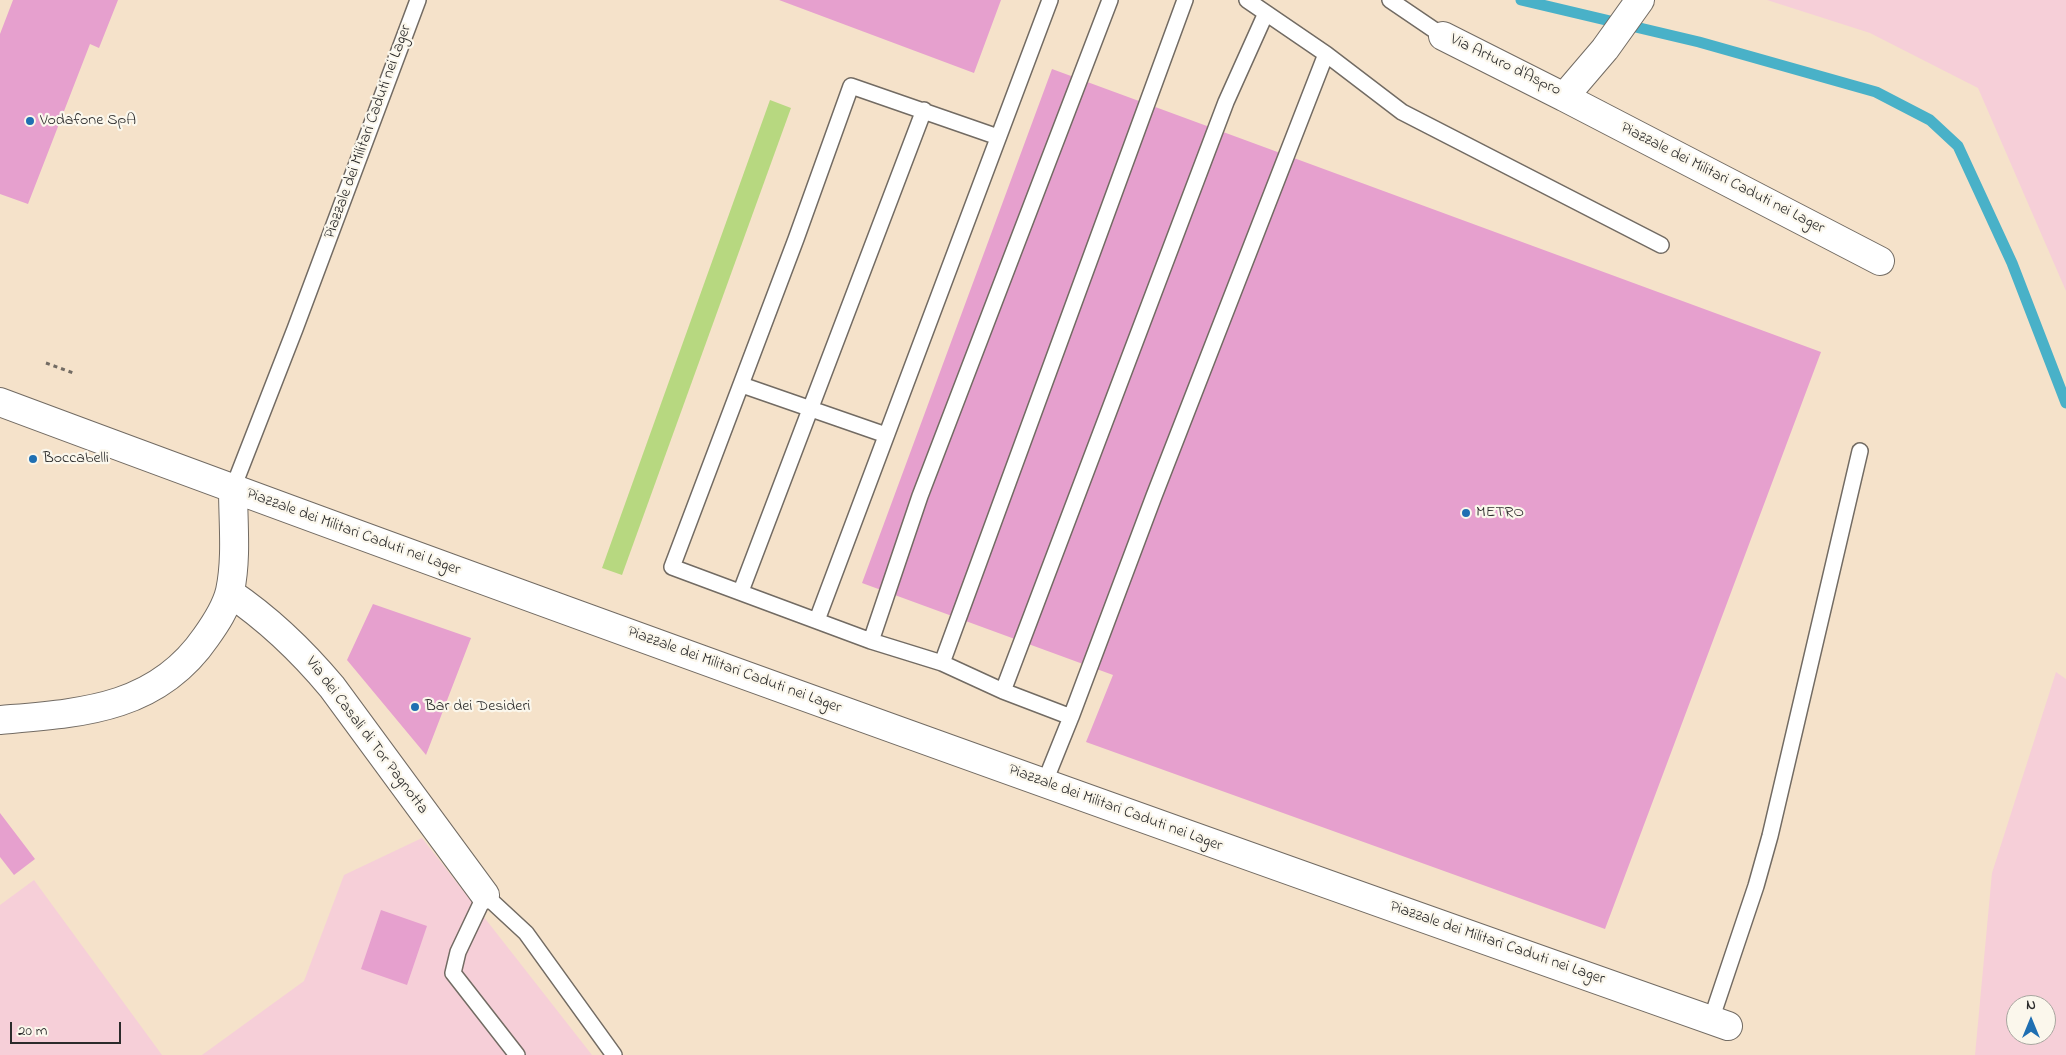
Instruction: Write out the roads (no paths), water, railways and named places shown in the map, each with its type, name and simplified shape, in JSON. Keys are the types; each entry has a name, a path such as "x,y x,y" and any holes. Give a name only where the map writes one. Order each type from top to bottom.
{"street":[{"name":"Via Arturo d'Aspro","path":"1443,36 1564,97 1604,49 1639,1"},
{"name":"Piazzale dei Militari Caduti nei Lager","path":"1564,97 1880,261"},
{"path":"0,402 233,488 233,577 230,593 217,620 187,662 167,678 140,695 123,702 90,710 0,720"},
{"name":"Piazzale dei Militari Caduti nei Lager","path":"233,488 1044,784 1719,1023"},
{"name":"Via dei Casali di Tor Pagnotta","path":"230,593 279,630 314,665 485,895"}],"lane":[{"name":"Piazzale dei Militari Caduti nei Lager","path":"233,488 295,329 418,0"},
{"path":"817,620 1050,0"},
{"path":"871,641 920,496 1110,0"},
{"path":"942,663 1185,0"},
{"path":"1247,0 1326,54 1402,112 1661,245"},
{"path":"1390,0 1443,36"},
{"path":"1003,691 1226,102 1266,13"},
{"path":"1044,784 1326,54"},
{"path":"998,137 851,86 742,385 672,567 871,641 942,663 1003,691 1070,717"},
{"path":"741,592 924,110"},
{"path":"742,385 886,435"},
{"path":"1719,1023 1770,836 1860,451"},
{"path":"517,1055 453,973 458,952 485,895 526,933 614,1055"}],"waterway":[{"path":"1521,0 1699,42 1876,92 1930,120 1958,146 2012,263 2066,403"}],"place":[{"name":"Vodafone SpA","path":"30,121"},
{"name":"Boccabelli","path":"33,459"},
{"name":"METRO","path":"1466,513"},
{"name":"Bar dei Desideri","path":"415,707"}]}
